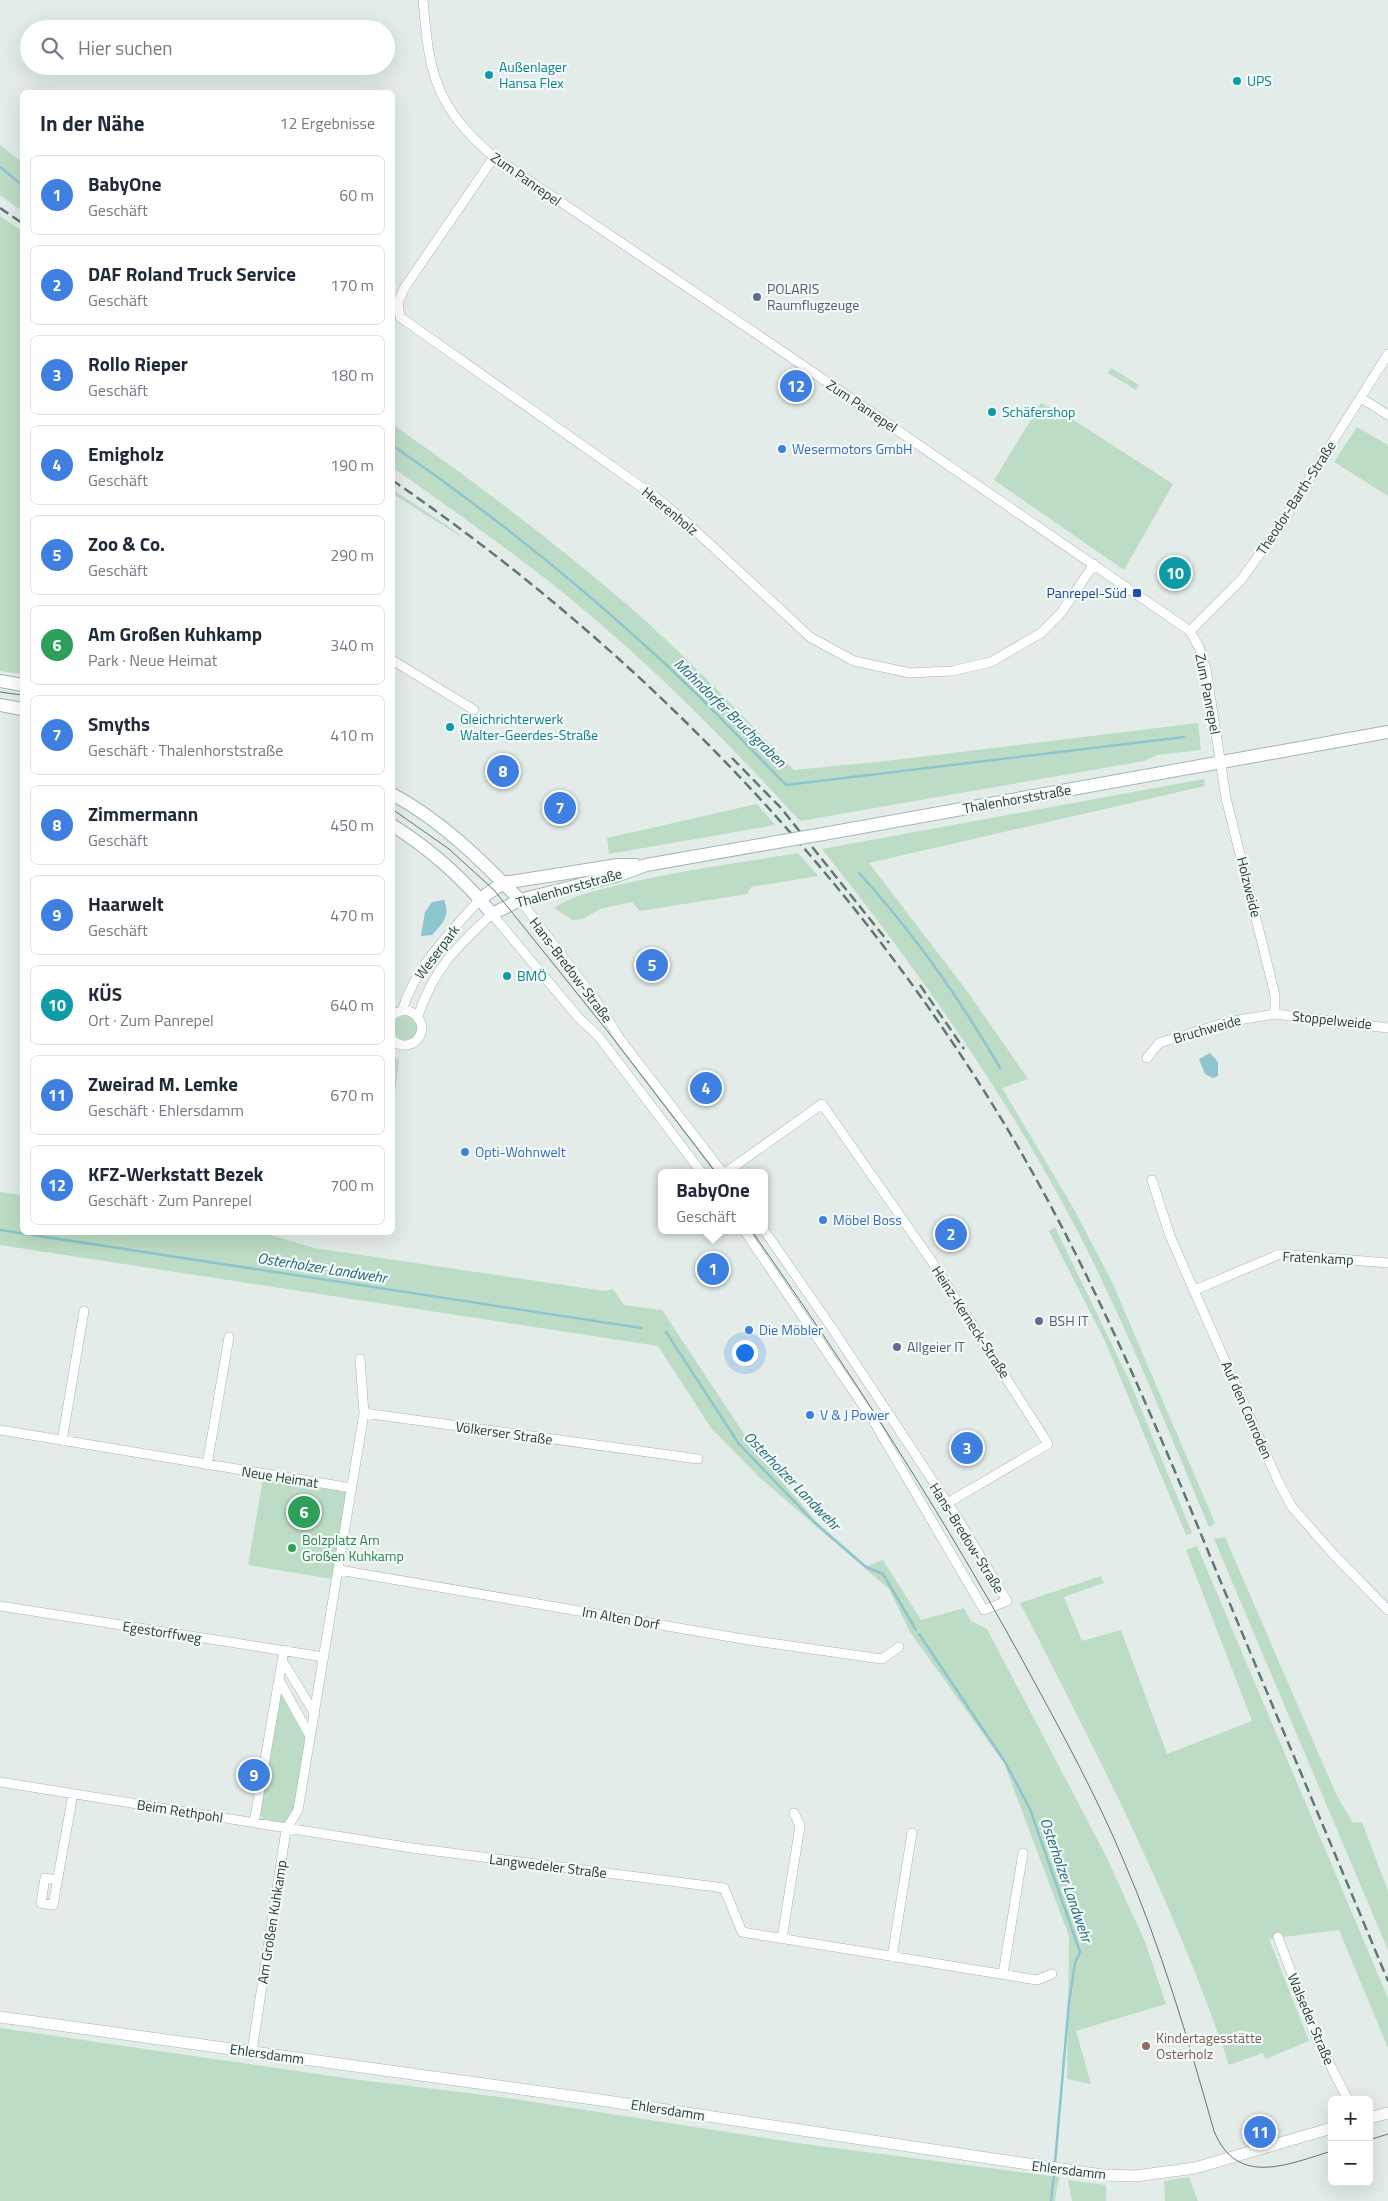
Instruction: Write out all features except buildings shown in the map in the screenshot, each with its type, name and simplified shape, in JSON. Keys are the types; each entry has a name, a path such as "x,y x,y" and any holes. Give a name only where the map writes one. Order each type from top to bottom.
{"main road":[{"path":"0,682 20,685"},
{"path":"0,705 20,709"},
{"name":"Thalenhorststraße","path":"503,883 618,865 646,865 1388,732"},
{"name":"Hans-Bredow-Straße","path":"395,796 421,811 457,840 520,900"},
{"name":"Hans-Bredow-Straße","path":"395,827 439,859 480,899 492,914"},
{"name":"Thalenhorststraße","path":"492,914 520,900 619,875 646,865"},
{"path":"480,899 503,883"}],"street":[{"name":"Zum Panrepel","path":"423,0 429,61 438,88 463,128 494,157 1190,631 1199,647 1206,669 1220,762"},
{"name":"Heerenholz","path":"494,157 405,287 398,302 400,317 657,498 685,521 810,637 854,661 910,673 952,671 992,662 1041,633 1061,612 1094,564"},
{"name":"Theodor-Barth-Straße","path":"1190,631 1241,580 1276,530 1388,354"},
{"path":"1361,398 1388,416"},
{"path":"395,662 474,710"},
{"name":"Holzweide","path":"1220,762 1226,798 1275,995 1275,1014"},
{"name":"Weserpark","path":"402,1011 416,978 437,948 480,899"},
{"name":"Hans-Bredow-Straße","path":"520,900 597,1002 620,1039 721,1169"},
{"name":"Weserpark","path":"395,1041 405,1045 418,1040 422,1026 418,1016 431,980 443,962 492,914"},
{"name":"Hans-Bredow-Straße","path":"492,914 577,1016 599,1038 699,1169"},
{"path":"395,1014 402,1011 418,1016"},
{"name":"Stoppelweide","path":"1275,1014 1388,1028"},
{"name":"Bruchweide","path":"1146,1058 1159,1043 1227,1022 1275,1014"},
{"name":"Heinz-Kerneck-Straße","path":"730,1169 822,1104 931,1260 1048,1444 946,1504"},
{"name":"Auf den Conroden","path":"1152,1180 1170,1236 1278,1481 1292,1507 1335,1556 1388,1610"},
{"name":"Hans-Bredow-Straße","path":"747,1234 873,1420 984,1610 1007,1601 967,1534 832,1328 767,1234"},
{"name":"Fratenkamp","path":"1195,1290 1280,1254 1388,1263"},
{"path":"62,1441 84,1311"},
{"path":"207,1465 229,1337"},
{"path":"360,1359 364,1413"},
{"name":"Völkerser Straße","path":"364,1413 698,1459"},
{"name":"Am Großen Kuhkamp","path":"252,2051 286,1830 298,1810 364,1413"},
{"name":"Neue Heimat","path":"0,1430 352,1488"},
{"name":"Im Alten Dorf","path":"339,1570 749,1640 882,1659 899,1647"},
{"name":"Egestorffweg","path":"0,1606 284,1650 324,1658"},
{"path":"254,1823 284,1650"},
{"path":"282,1660 315,1714"},
{"path":"279,1680 310,1736"},
{"name":"Beim Rethpohl","path":"0,1782 254,1823 286,1830"},
{"path":"57,1880 73,1794"},
{"path":"782,1938 800,1826 794,1813"},
{"name":"Langwedeler Straße","path":"286,1830 724,1888 742,1932 1037,1980 1052,1974"},
{"path":"892,1957 912,1833"},
{"path":"1003,1974 1023,1853"},
{"name":"Walseder Straße","path":"1278,1937 1314,2033 1346,2096"},
{"name":"Ehlersdamm","path":"0,2018 600,2100 1102,2175 1136,2176 1195,2168 1328,2129"},
{"path":"1373,2117 1388,2113"}],"green space":[{"path":"0,145 20,160 20,210 0,195"},
{"path":"0,216 20,230 20,674 0,671"},
{"path":"1111,368 1139,385 1136,390 1108,373"},
{"path":"1041,403 1072,419 1173,484 1124,570 994,480"},
{"path":"395,426 513,513 630,607 693,666 794,770 886,761 1198,723 1201,750 1157,755 1144,761 800,821 741,758 649,667 551,583 473,524 395,469"},
{"path":"1357,427 1388,445 1388,496 1334,462"},
{"path":"395,491 452,529 555,610 463,538 395,495"},
{"path":"1204,779 1205,786 869,863 967,991 1028,1079 1002,1088 1075,1211 1112,1282 1215,1523 1209,1527 1113,1304 1051,1181 1022,1131 959,1034 893,941 822,849"},
{"path":"757,804 775,825 609,854 607,838"},
{"path":"798,853 818,876 751,887 747,894 640,911 632,902 600,909 582,919 573,920 554,908 593,891 640,880"},
{"path":"405,1016 410,1017 416,1023 417,1028 414,1037 405,1040 396,1037 396,1019"},
{"path":"395,1057 399,1060 395,1093"},
{"path":"0,1192 20,1195 20,1235 271,1235 314,1248 604,1291 613,1289 624,1305 662,1310 756,1452 823,1529 866,1566 883,1560 921,1620 964,1608 971,1621 987,1629 1106,1856 1146,1944 1166,2004 1076,2031 1091,2084 1067,2079 1069,1936 1004,1763 910,1632 889,1589 760,1478 711,1428 658,1346 0,1245"},
{"path":"1055,1227 1130,1382 1192,1533 1186,1535 1105,1341 1049,1231"},
{"path":"263,1479 346,1492 332,1579 248,1565"},
{"path":"1225,1537 1336,1794 1353,1823 1362,1822 1388,1891 1388,1950 1214,1539"},
{"path":"1197,1546 1388,1998 1388,2048 1339,1930 1269,1939 1309,2041 1265,2059 1263,2053 1229,2065 1208,2005 1184,1946 1133,1830 1078,1716 1020,1603 1101,1576 1104,1583 1064,1597 1082,1641 1121,1630 1167,1754 1252,1721 1186,1550"},
{"path":"280,1693 305,1737 293,1813 284,1823 262,1819 260,1814"},
{"path":"0,2028 352,2079 508,2098 797,2143 1059,2177 1055,2201 0,2201"},
{"path":"1189,2177 1198,2201 1165,2201 1164,2181"},
{"path":"1068,2180 1106,2185 1106,2201 1072,2201"}],"water":[{"path":"444,900 446,915 442,923 432,935 421,936 425,912 432,902"},
{"path":"1210,1053 1218,1062 1218,1076 1213,1078 1205,1074 1199,1059"}],"waterway":[{"name":"Mahndorfer Bruchgraben","path":"0,167 20,183"},
{"name":"Mahndorfer Bruchgraben","path":"395,447 519,539 581,589 696,693 786,785 1184,737"},
{"path":"859,873 917,942 969,1017 1000,1068"},
{"name":"Osterholzer Landwehr","path":"0,1230 20,1233"},
{"name":"Osterholzer Landwehr","path":"33,1235 641,1328"},
{"name":"Osterholzer Landwehr","path":"666,1332 739,1444 814,1522 866,1567 883,1574 916,1630"},
{"name":"Osterholzer Landwehr","path":"919,1634 1005,1762 1030,1809 1080,1952 1075,1963 1069,2002 1055,2163"},
{"name":"Osterholzer Landwehr","path":"1051,2201 1054,2175"}],"tram line":[{"path":"0,692 20,695"},
{"path":"395,811 449,849 494,890 609,1033 713,1169"},
{"path":"754,1234 864,1397 936,1510 1004,1626 1082,1771 1113,1837 1150,1926 1184,2028 1214,2131 1224,2149 1236,2160 1250,2166 1265,2167 1298,2161 1328,2152"},
{"path":"1373,2139 1388,2134"}],"railway":[{"path":"0,208 20,222"},
{"path":"395,482 482,545 568,614 650,688 729,766 803,847 873,933 939,1022 999,1115 1030,1168 1087,1276 1113,1331 1163,1443 1388,1981"},
{"path":"732,758 781,808 889,943"},
{"path":"920,985 964,1049"}],"place":[{"name":"Außenlager Hansa Flex","path":"489,75"},
{"name":"UPS","path":"1237,81"},
{"name":"POLARIS Raumflugzeuge","path":"757,297"},
{"name":"KFZ-Werkstatt Bezek","path":"796,386"},
{"name":"Schäfershop","path":"992,412"},
{"name":"Wesermotors GmbH","path":"782,449"},
{"name":"KÜS","path":"1175,573"},
{"name":"Panrepel-Süd","path":"1137,593"},
{"name":"Gleichrichterwerk Walter-Geerdes-Straße","path":"450,727"},
{"name":"Zimmermann","path":"503,771"},
{"name":"Smyths","path":"560,808"},
{"name":"Zoo & Co.","path":"652,965"},
{"name":"BMÖ","path":"507,976"},
{"name":"Emigholz","path":"706,1088"},
{"name":"Opti-Wohnwelt","path":"465,1152"},
{"name":"Möbel Boss","path":"823,1220"},
{"name":"DAF Roland Truck Service","path":"951,1234"},
{"name":"BabyOne","path":"713,1269"},
{"name":"BSH IT","path":"1039,1321"},
{"name":"Die Möbler","path":"749,1330"},
{"name":"Allgeier IT","path":"897,1347"},
{"name":"V & J Power","path":"810,1415"},
{"name":"Rollo Rieper","path":"967,1448"},
{"name":"Am Großen Kuhkamp","path":"304,1512"},
{"name":"Bolzplatz Am Großen Kuhkamp","path":"292,1548"},
{"name":"Haarwelt","path":"254,1775"},
{"name":"Kindertagesstätte Osterholz","path":"1146,2046"},
{"name":"Zweirad M. Lemke","path":"1260,2132"}]}
